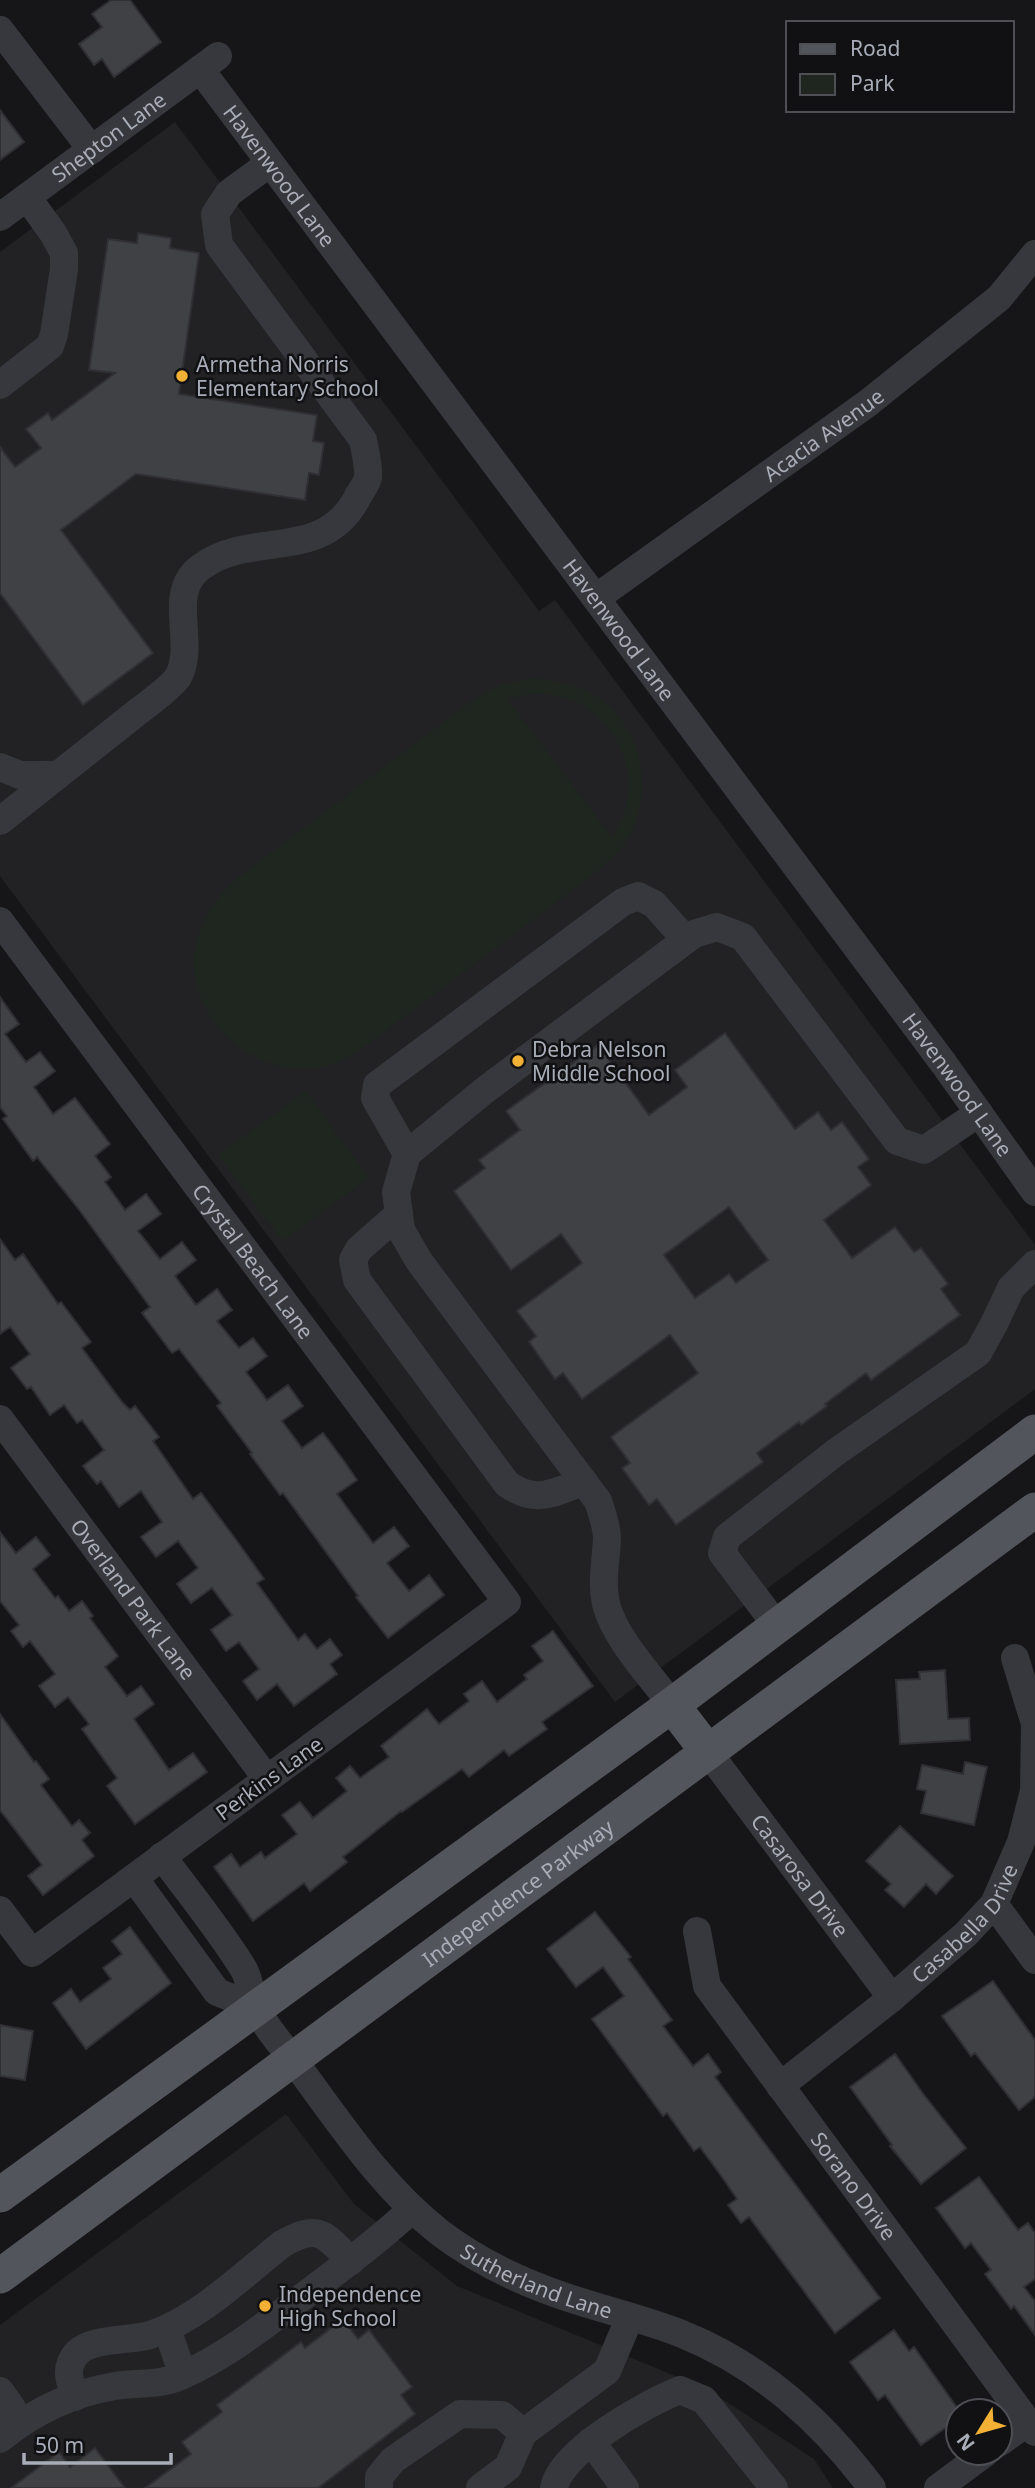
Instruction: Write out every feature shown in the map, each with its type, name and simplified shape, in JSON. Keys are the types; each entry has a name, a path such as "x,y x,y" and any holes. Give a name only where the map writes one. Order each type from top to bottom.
{"main road":[{"path":"0,2195 673,1704 1035,1433"},
{"name":"Independence Parkway","path":"0,2276 1035,1510"},
{"path":"673,1704 708,1752"}],"street":[{"path":"0,30 92,150"},
{"name":"Shepton Lane","path":"0,218 209,62"},
{"name":"Havenwood Lane","path":"209,62 270,163 979,1113 1035,1192"},
{"path":"0,821 152,701 178,677 186,646 181,604 191,575 202,565 233,550 295,542 324,533 347,515 368,478 363,440 219,245 215,214 229,193 270,163"},
{"path":"0,385 50,346 64,269 64,253 27,197"},
{"name":"Acacia Avenue","path":"596,598 868,403 999,298 1035,254"},
{"path":"0,767 20,775 58,775"},
{"path":"407,1154 375,1098 377,1085 623,902 638,896 654,904 686,940"},
{"name":"Crystal Beach Lane","path":"0,920 507,1602"},
{"path":"673,1704 619,1633 607,1605 603,1574 607,1537 605,1520 598,1501 419,1261 401,1230 397,1192 407,1154 485,1090 694,934 717,927 743,937 897,1141 924,1150 979,1113"},
{"path":"399,1214 359,1250 353,1260 357,1280 508,1484 529,1496 542,1495 584,1482"},
{"path":"777,1626 722,1553 727,1536 835,1452 978,1353 1011,1288 1035,1264"},
{"name":"Overland Park Lane","path":"0,1419 267,1779"},
{"name":"Perkins Lane","path":"0,1910 32,1953 507,1602"},
{"name":"Casabella Drive","path":"780,2086 892,1998 965,1934 994,1903 1021,1842 1034,1791 1035,1724 1015,1658"},
{"name":"Casarosa Drive","path":"708,1752 892,1998"},
{"name":"Sutherland Lane","path":"162,1856 245,1970 255,2007 360,2151 412,2209 463,2248 513,2276 566,2297 680,2333 706,2344 771,2384 822,2427 872,2488"},
{"path":"134,1878 217,1992 255,2007"},
{"path":"994,1903 1035,1960"},
{"name":"Sorano Drive","path":"697,1931 707,1986 1031,2427"},
{"path":"3,2433 41,2411 75,2397 116,2386 152,2385 183,2375 239,2344 351,2261 412,2209"},
{"path":"75,2397 68,2375 70,2362 79,2351 88,2345 143,2337 188,2318 282,2244 298,2235 315,2232 328,2239 351,2261"},
{"path":"480,2488 508,2467 523,2433 549,2417 607,2371 631,2317"},
{"path":"167,2329 183,2375"},
{"path":"554,2488 565,2467 584,2448 652,2401 680,2390 704,2400 774,2488"},
{"path":"0,2391 12,2408 3,2433"},
{"path":"379,2488 379,2477 393,2460 460,2414 502,2415 523,2433"},
{"path":"549,2417 625,2488"},
{"path":"1014,2435 1031,2427"},
{"path":"938,2488 966,2467"}],"shaded area":[{"name":"Debra Nelson Middle School","path":"175,122 539,611 555,600 1035,1245 1035,1389 615,1702 0,876 0,252"},
{"name":"Independence High School","path":"286,2114 354,2204 457,2286 707,2389 814,2459 833,2488 0,2488 0,2325"}],"green space":[{"path":"534,678 574,686 596,696 613,709 626,726 635,745 642,786 640,808 623,846 600,869 343,1060 307,1069 278,1066 251,1055 228,1037 209,1015 198,989 194,960 200,930 211,908 237,878 473,700 502,684","holes":["535,693 562,697 579,704 594,714 617,742 625,759 628,795 623,816 612,837 507,699"]},
{"path":"306,1091 369,1178 282,1241 218,1155"}],"building":[{"path":"111,0 130,0 161,42 114,77 102,59 94,65 79,44 102,27 92,14"},
{"path":"0,110 24,142 0,160"},
{"path":"138,233 171,238 170,248 199,253 179,394 317,415 313,441 324,443 319,475 309,473 305,500 136,474 61,530 153,653 83,705 0,593 0,447 15,467 41,448 26,429 48,413 52,420 115,373 89,370 108,239 137,243"},
{"path":"0,997 19,1024 5,1034 26,1062 40,1052 55,1071 34,1087 53,1114 75,1098 110,1144 95,1156 111,1177 105,1182 125,1210 146,1194 161,1214 138,1231 160,1259 182,1242 196,1260 175,1276 196,1305 217,1289 232,1310 217,1321 239,1348 253,1338 267,1356 246,1372 267,1400 288,1385 303,1406 282,1421 302,1448 323,1433 357,1480 337,1494 373,1543 394,1527 409,1546 387,1563 409,1591 429,1575 444,1595 388,1638 283,1493 280,1495 250,1454 252,1453 217,1406 221,1403 179,1349 172,1353 142,1313 150,1307 80,1211 37,1157 33,1161 3,1119 7,1116 0,1107"},
{"path":"725,1033 795,1129 818,1112 831,1130 842,1122 869,1159 858,1167 871,1185 824,1220 852,1258 895,1227 914,1252 921,1248 948,1284 941,1289 960,1315 871,1380 866,1373 825,1404 827,1406 801,1425 799,1422 757,1453 763,1462 676,1525 657,1499 649,1505 622,1468 630,1463 611,1437 698,1373 670,1335 582,1399 563,1373 555,1379 529,1342 536,1336 517,1311 582,1263 561,1234 511,1270 454,1191 485,1168 479,1160 520,1130 506,1111 598,1045 649,1115 687,1087 675,1070","holes":["729,1207 768,1260 736,1283 729,1274 695,1298 664,1255"]},
{"path":"0,1239 15,1260 23,1254 58,1304 61,1302 91,1342 82,1348 122,1402 130,1410 135,1406 159,1437 153,1441 193,1499 201,1493 237,1541 264,1579 257,1583 298,1640 305,1634 317,1649 330,1639 342,1655 330,1664 337,1674 294,1706 277,1684 257,1700 243,1681 259,1669 239,1642 226,1651 211,1630 232,1615 212,1588 191,1603 177,1584 198,1568 178,1541 156,1557 141,1537 162,1522 141,1491 119,1507 101,1481 97,1484 83,1466 104,1450 82,1420 77,1423 64,1405 50,1415 31,1387 27,1389 11,1368 30,1354 10,1327 0,1334"},
{"path":"0,1532 16,1553 36,1537 50,1555 33,1569 55,1598 58,1596 69,1611 82,1601 93,1616 90,1618 118,1656 105,1667 127,1696 141,1686 154,1704 134,1719 169,1770 193,1753 207,1772 135,1824 107,1786 117,1778 82,1729 89,1724 68,1697 55,1707 39,1686 55,1674 30,1641 23,1647 11,1631 19,1625 0,1601"},
{"path":"553,1631 593,1686 542,1722 547,1729 509,1756 504,1750 469,1777 462,1769 401,1811 343,1857 347,1862 310,1891 304,1883 253,1921 214,1867 231,1854 240,1867 261,1852 265,1858 297,1834 282,1815 300,1802 313,1818 347,1791 336,1778 350,1766 360,1778 389,1757 381,1746 427,1709 439,1724 469,1701 464,1694 482,1681 497,1702 527,1679 524,1675 543,1661 532,1646"},
{"path":"945,1670 948,1719 969,1718 970,1740 900,1744 896,1680 920,1679 919,1672"},
{"path":"0,1714 49,1779 41,1785 72,1826 79,1820 90,1833 82,1840 94,1856 43,1895 28,1876 42,1865 0,1810"},
{"path":"965,1762 987,1767 974,1825 921,1813 926,1791 917,1789 922,1765 963,1774"},
{"path":"900,1826 953,1876 936,1894 926,1884 904,1907 885,1890 891,1884 866,1861"},
{"path":"595,1912 631,1957 628,1959 672,2020 663,2026 693,2066 708,2054 721,2072 715,2077 880,2298 835,2333 749,2217 741,2223 728,2205 737,2199 700,2147 694,2151 667,2113 663,2116 592,2019 624,1996 603,1967 576,1987 547,1949"},
{"path":"130,1927 171,1983 86,2049 53,2003 71,1989 80,2002 111,1979 103,1968 122,1954 112,1941"},
{"path":"993,1981 1035,2040 1035,2097 1019,2110 975,2053 971,2056 942,2016"},
{"path":"0,2025 33,2031 25,2080 0,2076"},
{"path":"895,2054 966,2148 921,2184 890,2146 892,2145 850,2087"},
{"path":"979,2177 1018,2230 1028,2223 1035,2233 1035,2279 1024,2287 1035,2301 1035,2335 1014,2306 1011,2309 985,2274 991,2270 971,2243 965,2248 936,2208"},
{"path":"343,2319 358,2339 369,2330 412,2387 401,2395 415,2414 318,2488 145,2488 191,2454 182,2442 222,2412 217,2405 301,2342 305,2348"},
{"path":"894,2330 909,2351 914,2347 949,2397 944,2397 944,2429 921,2445 885,2395 878,2400 850,2362"},
{"path":"95,2448 125,2488 11,2488 59,2452 70,2467"}],"place":[{"name":"Armetha Norris Elementary School","path":"182,376"},
{"name":"Debra Nelson Middle School","path":"518,1061"},
{"name":"Independence High School","path":"265,2306"}]}
